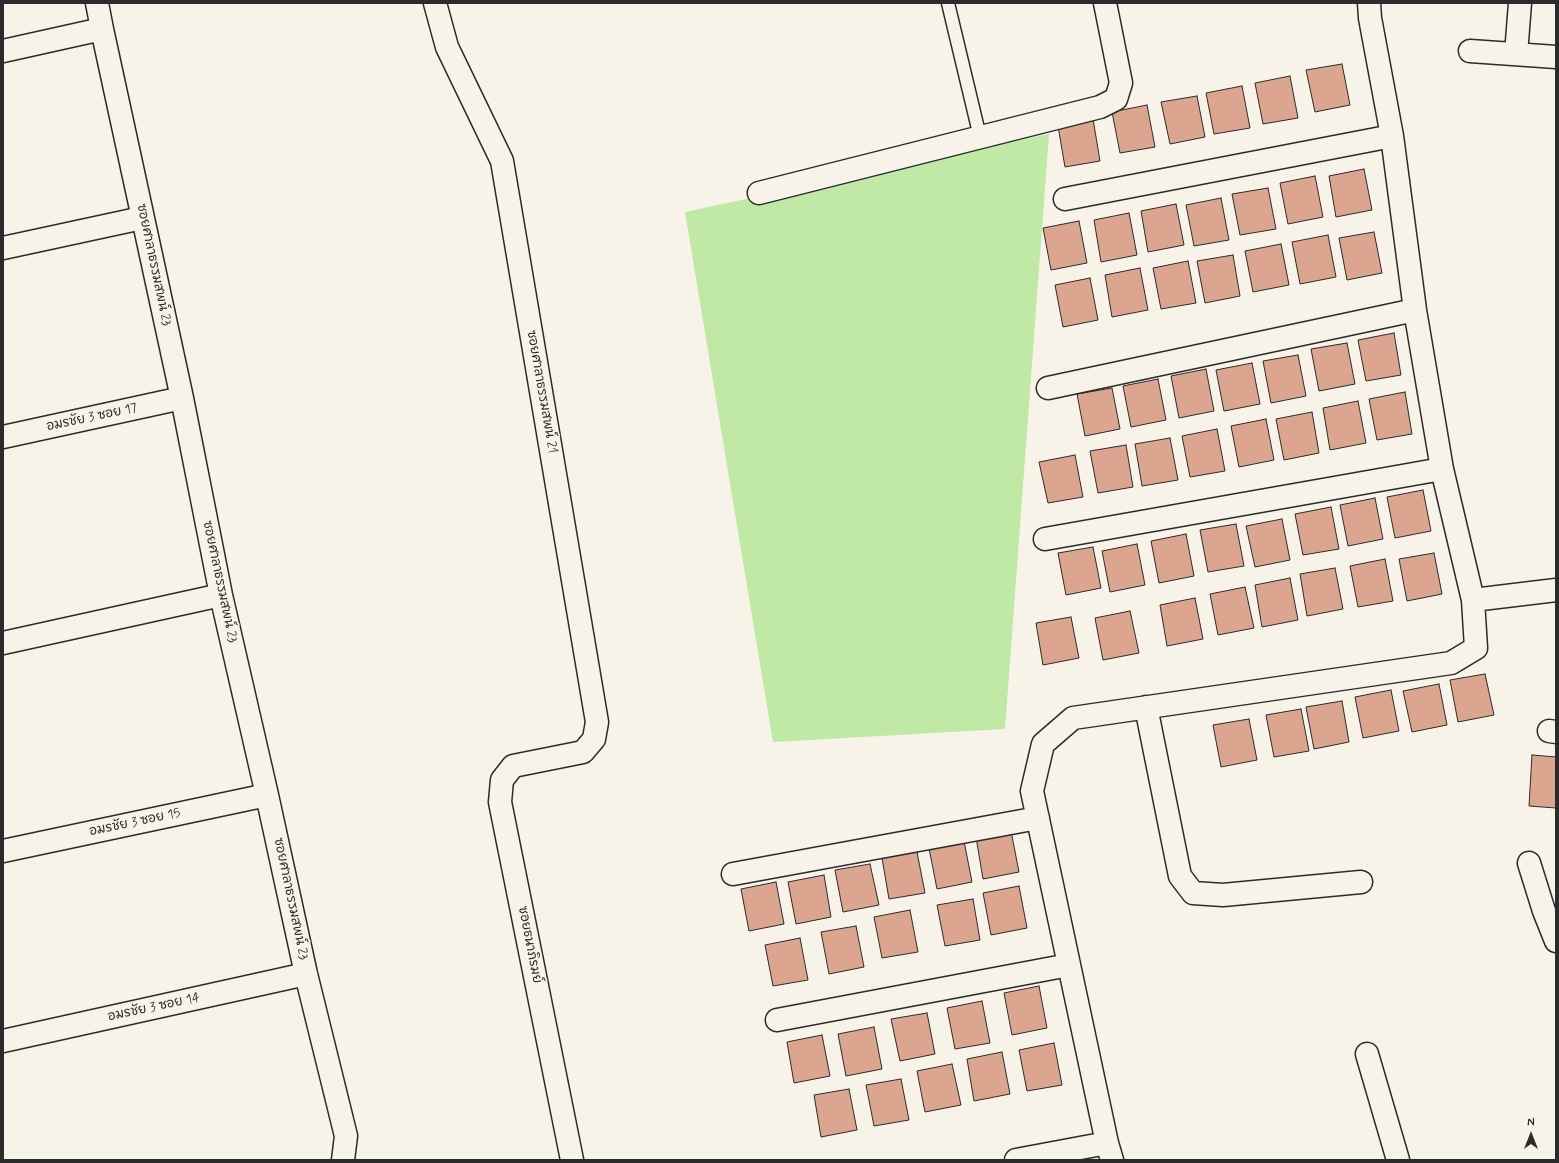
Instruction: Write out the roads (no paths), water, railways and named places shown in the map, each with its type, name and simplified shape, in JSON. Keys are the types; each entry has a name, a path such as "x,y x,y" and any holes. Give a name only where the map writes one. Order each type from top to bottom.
{"street":[{"name":"ซอยศาลาธรรมสพน์ 23","path":"97,3 142,218 182,398 221,595 306,974 346,1136 343,1160"},
{"name":"ซอยศาลาธรรมสพน์ 21","path":"435,3 447,46 502,161 596,722 594,739 583,752 546,760"},
{"path":"759,193 1100,107 1116,99 1122,83 1105,3"},
{"path":"1016,1160 1109,1152 1032,791 1043,744 1073,718 1451,663 1476,648 1473,600 1442,469 1416,310 1392,136 1370,18 1369,3"},
{"path":"1516,54 1520,3"},
{"path":"3,51 102,29"},
{"path":"1470,51 1556,57"},
{"path":"1065,199 1392,136"},
{"path":"3,248 142,218"},
{"path":"1048,388 1416,310"},
{"name":"อมรชัย 3 ซอย 17","path":"3,437 182,398"},
{"path":"1046,539 1442,469"},
{"path":"1473,600 1556,590"},
{"path":"3,643 221,595"},
{"path":"1146,708 1180,876 1193,893 1223,895 1361,882"},
{"name":"ซอยธนาภิรมย์","path":"546,760 513,766 502,780 500,802 572,1160"},
{"name":"อมรชัย 3 ซอย 15","path":"3,851 267,795"},
{"path":"734,874 1038,818"},
{"path":"1529,862 1544,911 1556,941"},
{"path":"777,1020 1069,965"},
{"name":"อมรชัย 3 ซอย 14","path":"3,1041 306,974"},
{"path":"1367,1054 1398,1160"}],"lane":[{"path":"948,3 980,137"}]}
